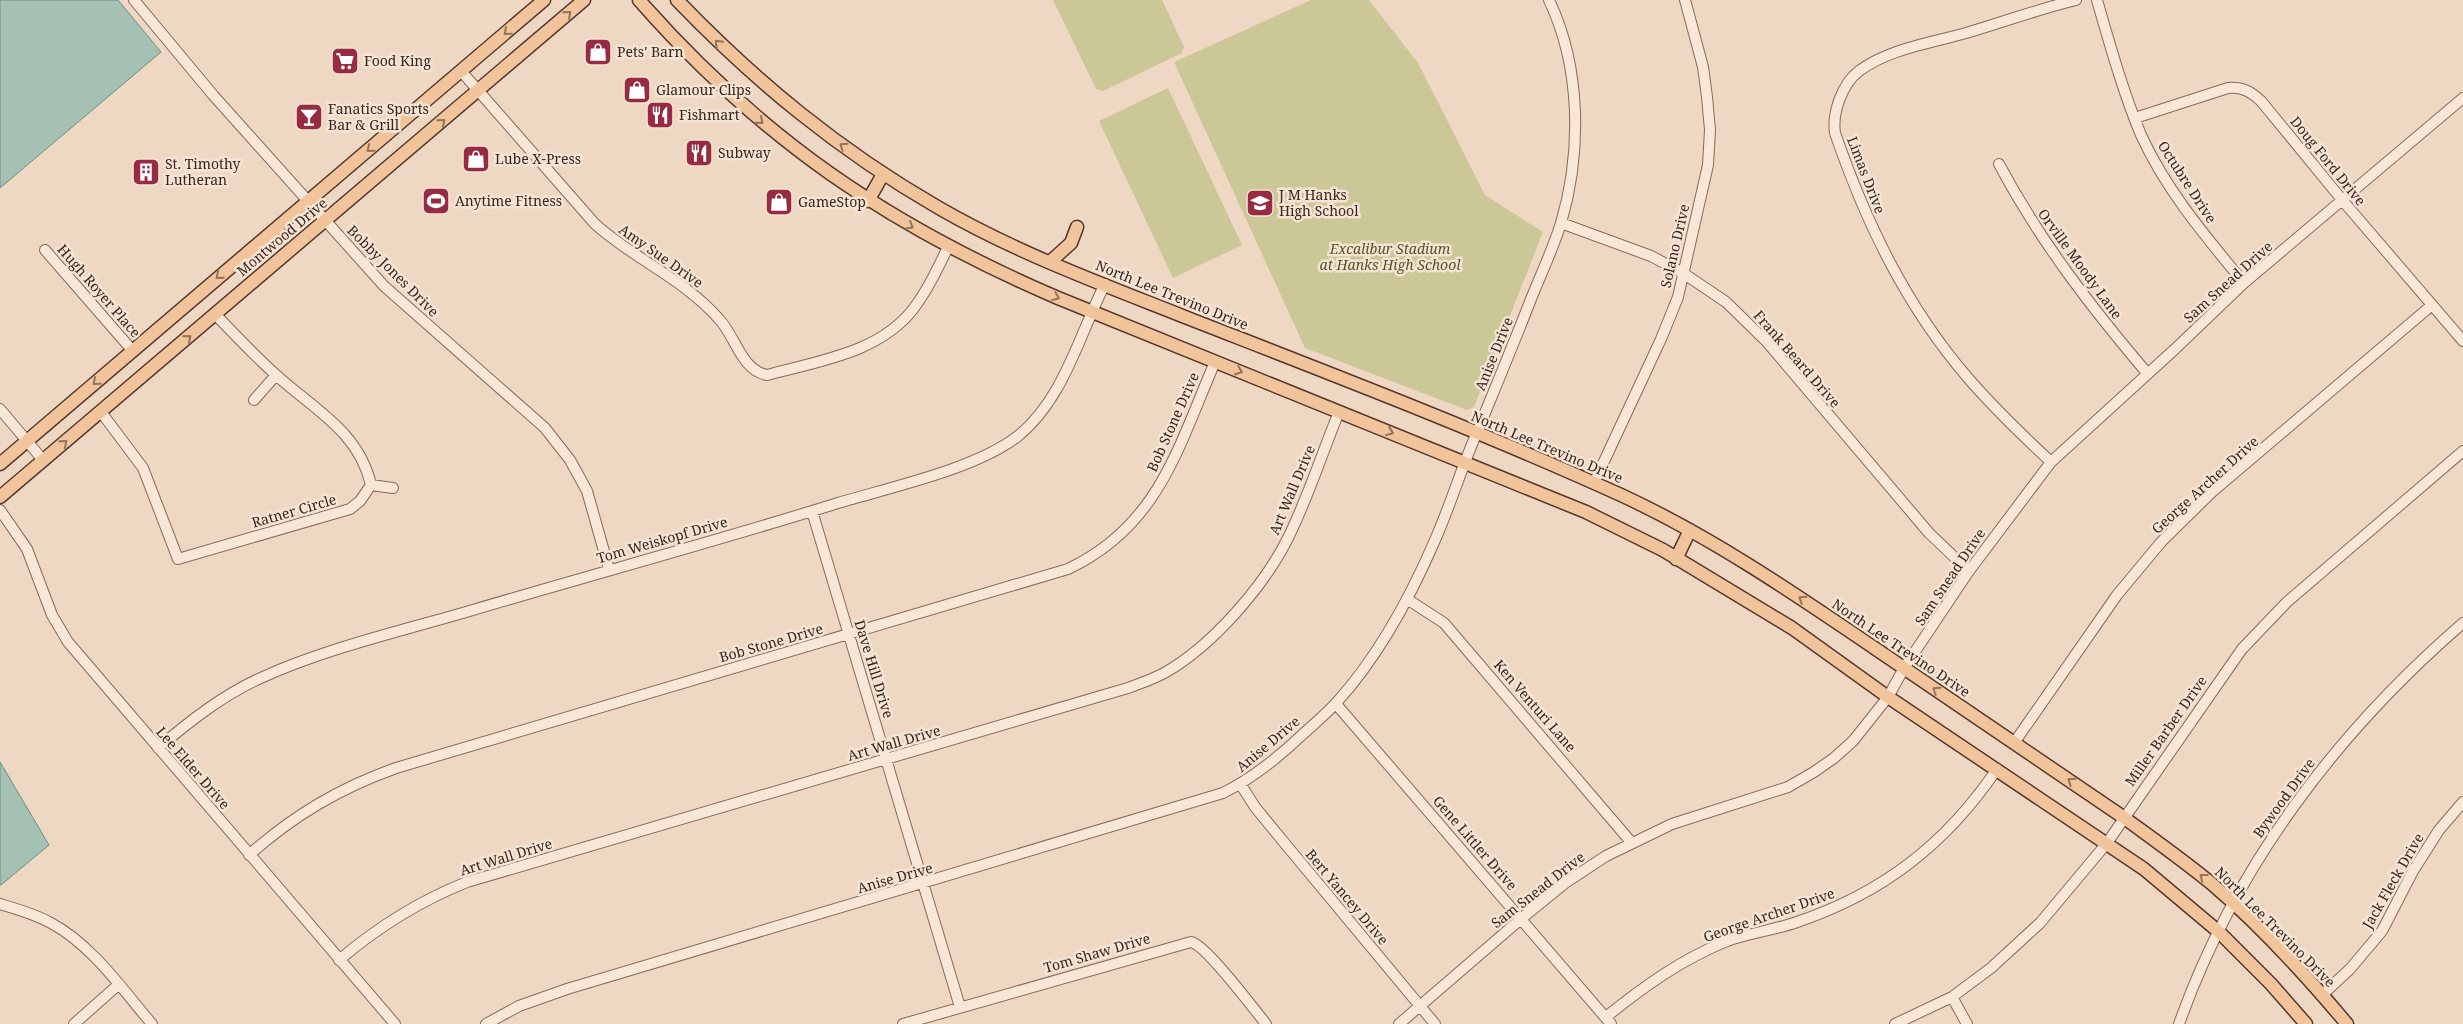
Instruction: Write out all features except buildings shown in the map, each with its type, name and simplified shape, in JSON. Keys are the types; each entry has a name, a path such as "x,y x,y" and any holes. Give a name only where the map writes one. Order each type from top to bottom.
{"main road":[{"name":"Montwood Drive","path":"0,464 544,0"},
{"name":"Montwood Drive","path":"0,497 584,0"},
{"path":"639,0 680,47 765,126 808,160 868,201 948,248 1002,274 1338,412 1465,461 1586,512 1664,550 1676,559 1734,591 1792,628 1888,697 2107,843 2167,886 2219,932 2265,978 2306,1024"},
{"name":"North Lee Trevino Drive","path":"677,0 724,49 797,112 883,174 979,230 1050,262 1476,432 1594,483 1690,530 1802,599 2123,817 2211,884 2234,904 2323,994 2346,1024"},
{"path":"868,201 883,174"},
{"path":"1050,262 1071,243 1077,227"},
{"path":"1676,559 1690,530"}],"street":[{"name":"Bobby Jones Drive","path":"134,0 307,202 405,306 545,428 578,473 587,491 609,569"},
{"name":"Anise Drive","path":"486,1024 518,1006 567,989 1223,793 1241,784 1291,746 1336,704 1366,666 1407,599 1436,539 1476,432 1546,264 1561,223 1569,192 1575,109 1568,59 1559,26 1548,0"},
{"name":"Solano Drive","path":"1594,483 1661,339 1678,297 1708,164 1710,130 1703,67 1685,0"},
{"name":"Limas Drive","path":"2051,462 1967,378 1914,306 1881,247 1864,211 1835,133 1834,120 1841,96 1848,84 1854,75 1871,63 1908,49 2076,0"},
{"name":"Octubre Drive","path":"2097,0 2142,136 2174,193 2208,240 2244,283"},
{"name":"Amy Sue Drive","path":"461,71 595,224 617,244 657,268 709,308 732,337 748,365 762,374 767,375 848,354 868,345 891,330 913,309 948,248"},
{"name":"Doug Ford Drive","path":"2135,118 2211,92 2228,88 2242,88 2260,101 2463,341"},
{"name":"Sam Snead Drive","path":"1399,1024 1565,883 1606,856 1631,842 1699,814 1759,798 1788,787 1814,772 1853,741 1888,697 1904,668 1969,571 2051,462 2147,373 2176,349 2244,283 2463,98"},
{"name":"Orville Moody Lane","path":"2000,164 2031,221 2055,258 2147,373"},
{"name":"Frank Beard Drive","path":"1561,223 1651,256 1712,291 1744,318 1929,533 1969,571"},
{"name":"Hugh Royer Place","path":"45,250 132,350"},
{"name":"Tom Weiskopf Drive","path":"158,748 204,710 234,692 291,665 609,569 812,511 982,457 1018,436 1042,410 1060,384 1105,284"},
{"name":"George Archer Drive","path":"2014,743 2117,595 2162,541 2212,492 2432,305"},
{"path":"215,314 276,375 350,439 368,471 371,485 393,488"},
{"name":"Bob Stone Drive","path":"249,855 288,822 310,807 364,780 396,768 1068,569 1106,548 1140,513 1166,475 1215,362"},
{"path":"254,400 276,375"},
{"path":"0,409 44,460"},
{"name":"Ratner Circle","path":"101,412 143,468 178,559 350,509 360,501 371,485"},
{"name":"Art Wall Drive","path":"339,960 381,926 417,904 467,882 1128,688 1167,672 1190,656 1247,599 1288,539 1338,412"},
{"name":"Miller Barber Drive","path":"1895,1024 1952,997 1991,968 2040,923 2107,843 2224,672 2260,629 2286,602 2463,451"},
{"name":"Lee Elder Drive","path":"0,510 27,549 52,615 68,642 395,1024"},
{"name":"Dave Hill Drive","path":"812,511 960,1007"},
{"name":"Ken Venturi Lane","path":"1407,599 1444,623 1631,842"},
{"name":"Bywood Drive","path":"2178,1024 2202,963 2272,836 2331,756 2397,683 2463,623"},
{"name":"Gene Littler Drive","path":"1336,704 1609,1021"},
{"name":"George Archer Drive","path":"1609,1021 1656,979 1686,961 1726,942 1821,914 1895,875 1930,849 1947,832 1980,794 1997,769"},
{"name":"Bert Yancey Drive","path":"1241,784 1272,827 1435,1024"},
{"name":"Jack Fleck Drive","path":"2323,994 2347,973 2382,931 2413,871 2439,830 2463,802"},
{"path":"0,904 32,914 59,928 88,951 152,1024"},
{"name":"Tom Shaw Drive","path":"903,1024 1191,942 1196,943 1214,961 1266,1024"},
{"path":"74,1024 118,985"},
{"path":"1952,997 1967,1024"}],"green space":[{"path":"1053,0 1162,0 1184,47 1182,53 1103,91 1096,89"},
{"name":"Excalibur Stadium at Hanks High School","path":"1311,0 1369,0 1418,63 1485,195 1543,232 1474,407 1467,410 1305,348 1174,62"},
{"path":"1168,88 1242,245 1173,278 1099,121"}],"shaded area":[{"path":"0,0 118,0 161,52 0,188"},
{"path":"0,762 49,845 1,885 0,885"}],"place":[{"name":"Pets' Barn","path":"598,52"},
{"name":"Food King","path":"345,61"},
{"name":"Glamour Clips","path":"637,90"},
{"name":"Fishmart","path":"660,115"},
{"name":"Fanatics Sports Bar & Grill","path":"309,117"},
{"name":"Subway","path":"699,153"},
{"name":"Lube X-Press","path":"476,159"},
{"name":"St. Timothy Lutheran","path":"146,172"},
{"name":"Anytime Fitness","path":"436,201"},
{"name":"GameStop","path":"779,202"},
{"name":"J M Hanks High School","path":"1260,203"}]}
